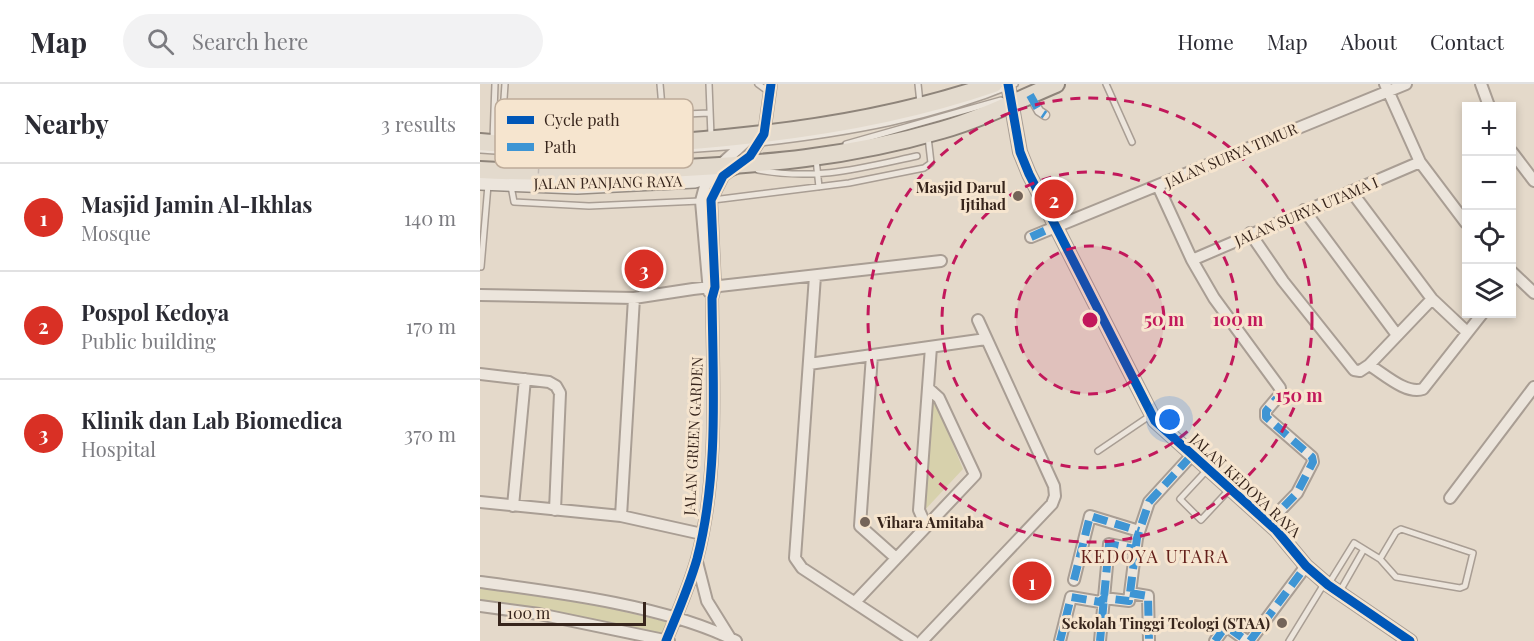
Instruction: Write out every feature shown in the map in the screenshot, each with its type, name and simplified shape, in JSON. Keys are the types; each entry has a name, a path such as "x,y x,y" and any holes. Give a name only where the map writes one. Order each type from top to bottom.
{"main road":[{"name":"JALAN PANJANG RAYA","path":"693,142 809,130 1004,89 1034,90 1056,84"},
{"name":"JALAN PANJANG RAYA","path":"693,168 817,166 987,115 1004,89"},
{"name":"JALAN PANJANG RAYA","path":"483,178 511,184 587,186 729,166"},
{"name":"JALAN PANJANG RAYA","path":"483,178 685,168"}],"street":[{"name":"JALAN SURYA TIMUR","path":"1031,237 1158,186 1386,87 1406,84"},
{"path":"1481,84 1488,102"},
{"path":"1386,87 1420,162 1462,217"},
{"path":"756,136 770,88"},
{"name":"JALAN KEDOYA RAYA","path":"1004,89 1020,152 1150,415 1268,523 1306,566 1331,587 1410,641"},
{"path":"1034,90 1039,111 1045,115"},
{"name":"JALAN GREEN GARDEN","path":"667,641 697,559 702,534 710,453 711,291 706,200 729,166 756,136"},
{"name":"JALAN GREEN GARDEN","path":"706,200 729,166 756,136"},
{"path":"1515,156 1534,181"},
{"name":"JALAN SURYA UTAMA I","path":"1192,260 1250,233 1420,162"},
{"path":"1158,186 1192,260 1232,325 1279,393 1266,411 1266,417 1312,457 1313,462 1297,493 1268,523"},
{"path":"1351,191 1432,299 1467,332"},
{"path":"1304,210 1397,335"},
{"path":"1250,233 1282,281 1354,370 1358,371 1369,365 1432,299"},
{"path":"480,295 634,298 711,291 941,261"},
{"path":"815,276 795,558 802,568 856,601 913,641"},
{"path":"1516,277 1534,293"},
{"path":"621,516 634,298"},
{"path":"1369,365 1402,385 1419,390 1479,318"},
{"path":"922,641 1052,504 1055,496 1054,486 978,320"},
{"path":"809,364 986,339"},
{"path":"926,526 920,510 931,347"},
{"path":"872,355 860,526 896,558"},
{"path":"480,374 549,382 556,386 560,393 555,510"},
{"path":"513,506 525,379"},
{"path":"1450,498 1534,387"},
{"path":"856,601 975,475 939,398 929,389"},
{"path":"1129,597 1139,531 1152,496 1192,455"},
{"path":"480,502 621,516 702,534"},
{"path":"1074,580 1090,516 1139,531"},
{"path":"1100,641 1110,543 1135,549"},
{"name":"JALAN GREEN GARDEN","path":"697,559 707,601 733,640"},
{"path":"1215,641 1226,626 1249,641 1306,566"},
{"path":"480,582 603,602 675,618 733,640"},
{"path":"1060,641 1071,597 1100,602 1104,598 1148,596 1149,641"},
{"path":"480,606 539,614 667,641"}],"lane":[{"path":"494,147 495,84"},
{"path":"504,99 505,84"},
{"path":"660,84 661,99"},
{"path":"709,84 711,140"},
{"path":"758,84 770,88"},
{"path":"918,84 920,106"},
{"path":"1104,85 1131,142"},
{"path":"693,144 756,136 838,134 952,108 1004,89"},
{"path":"693,166 729,166 835,147 1004,89"},
{"path":"693,114 709,113"},
{"path":"511,184 514,202 548,206 706,200 819,187 928,166 932,158 927,134"},
{"path":"819,187 817,166 849,171 917,156"},
{"path":"480,163 495,163"},
{"path":"482,267 483,178"},
{"path":"1098,451 1150,415"},
{"path":"1208,469 1180,499 1201,520 1230,489"},
{"path":"1331,587 1353,544 1380,559 1396,577 1460,588 1465,586 1473,554 1401,529 1396,532 1380,559"},
{"path":"1289,641 1364,549"}],"path":[{"path":"538,181 539,168"}],"shaded area":[{"path":"932,393 963,469 923,512"},
{"path":"480,585 575,600 667,622 661,637 480,604"}],"marked path":[{"path":"1030,95 1039,111 1045,115"},
{"path":"1031,237 1055,226"},
{"path":"1268,523 1297,493 1313,462 1312,457 1266,417 1266,411 1277,398"},
{"path":"1060,641 1071,597 1100,602 1104,598 1129,601 1137,538 1149,502 1192,455"},
{"path":"1074,580 1090,516 1139,531"},
{"path":"1100,641 1109,544 1135,549"},
{"path":"1250,641 1306,566"},
{"path":"1130,593 1148,596 1149,641"},
{"path":"1215,641 1226,626 1247,641"}],"cycle path":[{"path":"666,641 697,559 709,495 713,429 712,298 715,287 711,200 723,176 750,156 764,134 771,84"},
{"path":"1008,84 1020,152 1029,174 1155,421 1276,530 1306,566 1328,585 1410,641"}],"place":[{"name":"Masjid Darul Ijtihad","path":"1018,196"},
{"name":"Pospol Kedoya","path":"1054,199"},
{"name":"Klinik dan Lab Biomedica","path":"644,269"},
{"name":"Vihara Amitaba","path":"865,522"},
{"name":"Masjid Jamin Al-Ikhlas","path":"1032,581"},
{"name":"Sekolah Tinggi Teologi (STAA)","path":"1282,623"}],"district":[{"name":"KEDOYA UTARA","path":"1155,556"}]}
